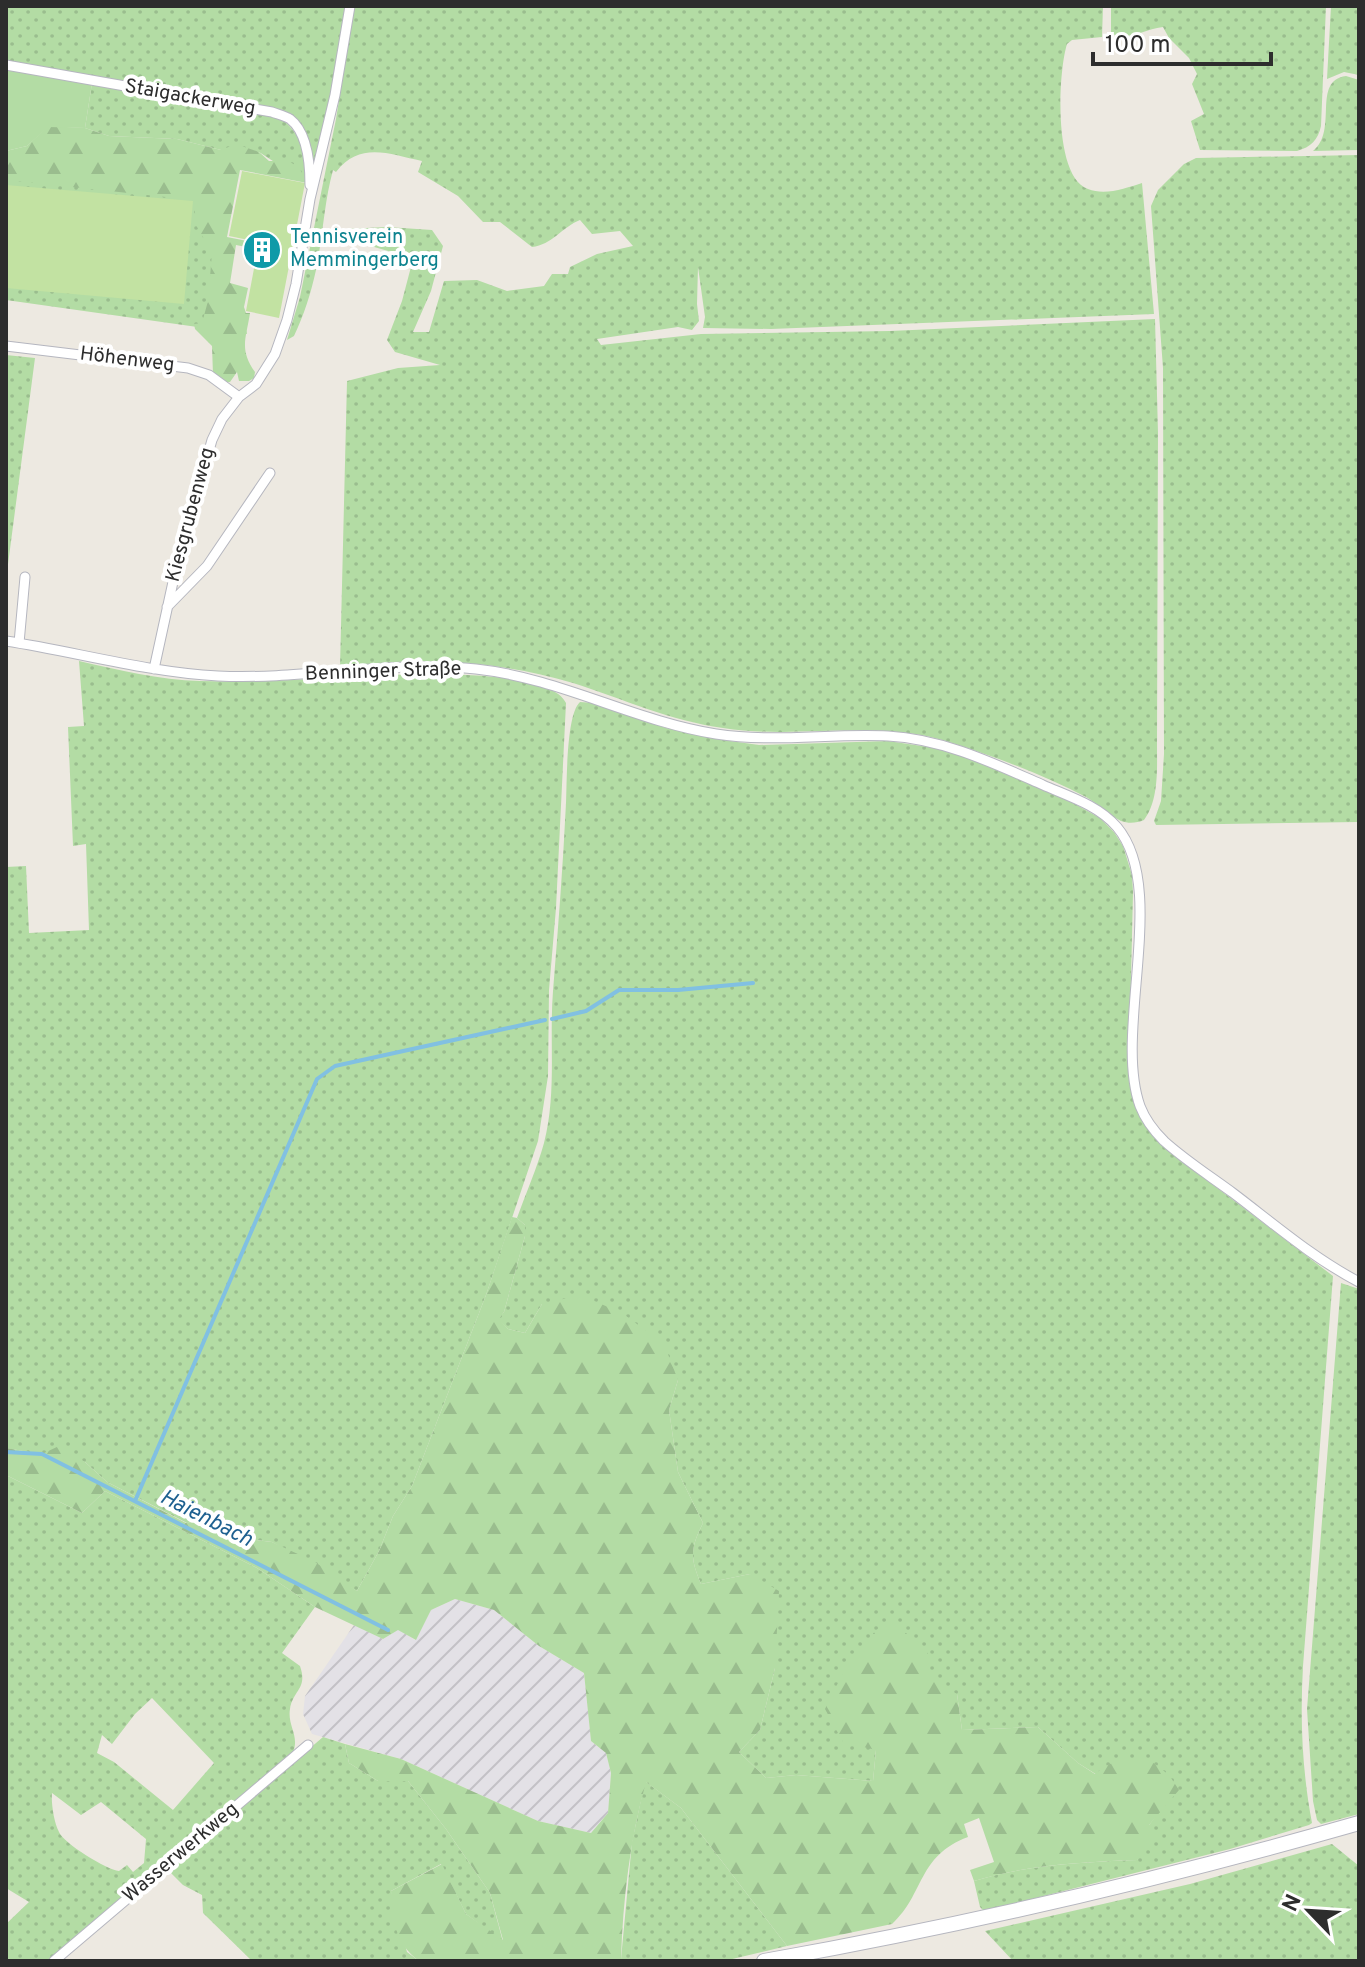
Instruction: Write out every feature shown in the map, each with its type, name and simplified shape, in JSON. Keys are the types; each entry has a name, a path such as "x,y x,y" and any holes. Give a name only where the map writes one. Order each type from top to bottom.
{"main road":[{"path":"764,1961 1149,1881 1359,1823"}],"street":[{"name":"Kiesgrubenweg","path":"154,669 205,459 222,419 239,397 256,384 275,354 283,331 296,284 310,199 335,95 350,6"},
{"name":"Staigackerweg","path":"6,65 272,112 290,119 301,133 307,154 310,199"},
{"name":"Höhenweg","path":"6,346 188,368 209,375 239,397"},
{"path":"167,607 207,566 270,473"},
{"path":"19,643 25,577"},
{"name":"Benninger Straße","path":"6,641 154,669 217,676 262,677 424,666 475,669 546,682 657,719 711,733 776,739 849,736 910,738 961,751 1087,804 1118,828 1132,852 1137,881 1133,1068 1144,1114 1165,1142 1310,1252 1359,1282"},
{"name":"Wasserwerkweg","path":"54,1961 308,1745"}],"shaded area":[{"path":"455,1599 494,1610 539,1646 584,1673 591,1741 606,1753 611,1773 608,1813 591,1833 538,1821 401,1759 312,1734 303,1714 305,1696 354,1625 383,1639 398,1629 415,1640 431,1610"}],"green space":[{"path":"6,6 346,6 331,95 314,166 298,121 6,61"},
{"path":"354,6 1103,6 1102,37 1072,40 1067,44 1060,99 1064,145 1077,181 1088,189 1108,191 1142,183 1154,314 771,329 703,328 705,317 698,267 699,321 692,330 678,327 597,339 601,345 701,334 890,331 1155,319 1158,433 1157,764 1155,794 1144,820 1133,823 1121,821 1086,797 1037,774 969,748 924,736 867,730 752,731 704,725 573,683 487,665 399,662 340,667 347,381 398,368 440,365 395,352 387,340 412,263 402,255 343,238 346,229 387,227 432,230 443,246 431,291 413,332 429,332 444,281 477,280 507,291 544,286 552,274 568,274 570,267 597,254 633,246 620,231 592,234 580,220 545,243 532,247 500,222 483,222 458,196 418,172 422,161 387,153 365,153 345,162 336,172 333,170 312,287 294,336 287,340 300,297 336,119"},
{"path":"1111,6 1326,6 1321,126 1316,139 1297,151 1200,150 1191,121 1204,114 1192,84 1197,74 1189,58 1169,38 1163,27 1132,35 1111,34"},
{"path":"1331,6 1359,6 1359,75 1344,72 1327,79"},
{"path":"6,68 92,83 85,128 48,127 27,146 6,151"},
{"path":"1346,76 1359,80 1359,150 1313,151 1324,131 1330,87"},
{"path":"92,83 277,116 292,129 301,145 307,183 259,152 221,150 177,139 109,136 85,128"},
{"path":"48,126 85,128 109,136 177,139 221,150 236,144 259,152 269,161 288,161 299,167 307,183 240,170 227,237 257,243 256,249 236,245 230,283 248,288 244,307 246,313 250,313 245,350 255,372 254,378 239,381 237,372 230,382 224,382 213,375 212,346 195,329 194,324 202,323 208,301 212,253 196,225 194,200 6,180 6,151 27,146"},
{"path":"1359,155 1359,822 1156,825 1154,821 1161,801 1164,754 1163,368 1151,206 1158,190 1184,164 1196,158"},
{"name":"Tennisverein Memmingerberg","path":"242,171 305,183 279,318 246,311 259,242 229,236"},
{"path":"6,176 200,198 229,283 243,313 247,334 6,300"},
{"path":"6,185 193,201 184,304 6,288"},
{"path":"6,355 35,358 7,572 6,572"},
{"path":"79,661 154,677 200,681 438,674 482,676 521,681 550,689 566,703 549,990 548,1076 538,1141 486,1295 412,1486 393,1516 379,1551 357,1591 272,1542 218,1535 198,1521 187,1523 107,1482 85,1462 6,1448 6,867 26,866 29,933 89,930 86,844 73,846 68,727 84,726"},
{"path":"580,702 594,703 666,728 759,745 888,741 935,748 960,755 1064,798 1100,818 1114,832 1123,846 1132,875 1129,1063 1138,1110 1156,1140 1166,1149 1333,1276 1302,1686 1304,1764 1312,1823 1309,1825 1230,1849 984,1911 980,1907 974,1881 1034,1868 1137,1860 1149,1825 1158,1813 1078,1763 1038,1727 962,1730 957,1694 876,1750 873,1781 796,1775 766,1778 739,1752 760,1730 775,1668 750,1574 701,1584 697,1575 693,1554 703,1523 678,1472 669,1410 678,1380 542,1304 525,1333 508,1329 498,1319 504,1312 525,1236 525,1225 517,1218 548,1124 568,750 572,720"},
{"path":"512,1217 525,1225 525,1236 504,1312 499,1319 508,1329 525,1333 542,1304 580,1295 622,1313 664,1344 678,1380 669,1410 678,1472 703,1523 693,1554 701,1584 750,1574 779,1591 775,1668 760,1730 739,1752 766,1778 796,1775 873,1781 876,1750 843,1742 825,1709 845,1669 876,1630 894,1624 927,1649 931,1679 957,1694 962,1730 1038,1727 1095,1774 1119,1761 1147,1758 1169,1775 1179,1790 1149,1825 1154,1840 1137,1860 1034,1868 974,1881 970,1870 994,1862 979,1818 964,1824 968,1837 939,1854 903,1912 892,1924 787,1946 681,1808 646,1782 628,1869 623,1961 419,1961 411,1954 396,1930 391,1891 442,1864 466,1914 503,1940 490,1893 408,1781 378,1781 349,1763 345,1744 401,1759 538,1821 591,1833 608,1813 611,1773 606,1753 591,1741 584,1673 539,1646 494,1610 455,1599 431,1610 416,1640 398,1630 383,1639 315,1607 257,1568 105,1491 82,1513 6,1475 6,1448 42,1454 59,1446 85,1462 107,1482 186,1523 198,1521 218,1535 272,1542 315,1562 357,1591 379,1551 393,1516 412,1486 486,1295"},
{"path":"1341,1283 1359,1289 1359,1814 1321,1824 1317,1820 1313,1801 1307,1709"},
{"path":"6,1475 82,1513 105,1491 257,1568 315,1607 282,1653 300,1666 302,1674 301,1685 290,1709 295,1737 292,1754 47,1961 6,1961 6,1924 29,1902 6,1888","holes":["152,1698 214,1763 173,1810 114,1762 97,1753 102,1735 112,1744","52,1793 81,1815 101,1802 146,1839 144,1863 133,1872 127,1865 119,1871 77,1849 62,1837 57,1828"]},
{"path":"323,1737 345,1744 349,1763 378,1781 408,1781 490,1893 503,1942 466,1914 441,1864 391,1891 407,1952 419,1961 252,1961 203,1913 202,1895 183,1885 168,1870"},
{"path":"645,1781 681,1808 787,1946 724,1961 621,1959 632,1842"},
{"path":"1332,1844 1359,1866 1359,1961 1013,1961 985,1931 1190,1884"}],"waterway":[{"path":"552,1019 586,1011 619,990 678,990 753,983"},
{"path":"135,1501 317,1079 335,1066 545,1020"},
{"name":"Haienbach","path":"6,1452 42,1454 388,1630"}],"place":[{"name":"Tennisverein Memmingerberg","path":"262,250"}]}
